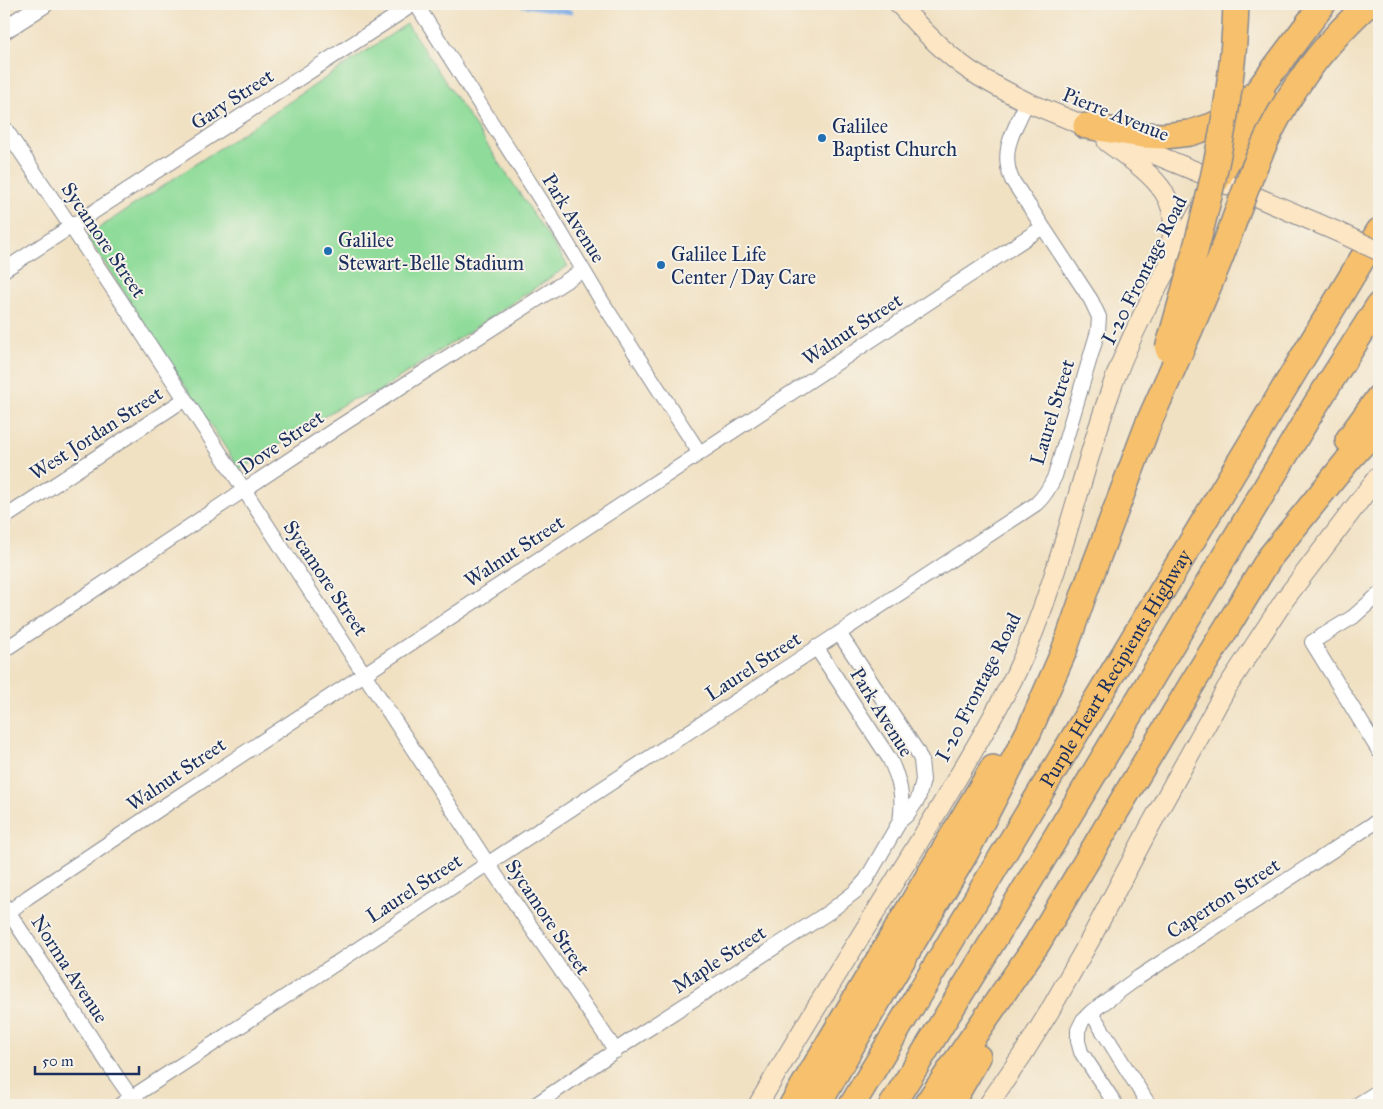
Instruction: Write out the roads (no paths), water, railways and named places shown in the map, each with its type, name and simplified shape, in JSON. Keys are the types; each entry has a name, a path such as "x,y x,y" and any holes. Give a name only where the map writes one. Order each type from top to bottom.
{"highway":[{"path":"1149,422 1198,242 1224,119 1231,76 1236,4"},
{"path":"1086,126 1142,135 1164,136 1212,126 1230,117 1256,93 1323,4"},
{"path":"818,1105 965,854 1030,731 1064,651 1149,422 1196,318 1260,154 1297,86 1324,50 1368,4"},
{"path":"1217,180 1291,46"},
{"name":"Purple Heart Recipients Highway","path":"852,1105 1379,231"},
{"name":"Purple Heart Recipients Highway","path":"892,1105 1311,412 1379,305"},
{"path":"1293,526 1310,494 1379,397"},
{"path":"950,1105 991,1034 1037,944 1238,607 1270,557 1293,526 1379,426"},
{"path":"792,1105 1009,741 1085,591"},
{"path":"926,1105 1037,944"}],"main road":[{"name":"Pierre Avenue","path":"899,4 942,49 969,70 1027,102 1217,180 1379,251"},
{"path":"1086,126 1151,175 1162,188 1170,205 1173,222 1170,248 1141,317"},
{"name":"I-20 Frontage Road","path":"758,1105 937,813 1016,673 1048,595 1107,400 1132,335 1217,180"},
{"path":"988,1105 1049,1012 1226,689 1284,599 1378,476"}],"street":[{"path":"4,30 44,4"},
{"name":"Gary Street","path":"4,270 415,4"},
{"name":"Park Avenue","path":"415,4 699,452"},
{"name":"Laurel Street","path":"129,1103 488,864 1036,504 1049,489 1055,476 1098,331 1099,316 1091,300 1012,180 1007,164 1008,146 1027,102"},
{"name":"Sycamore Street","path":"4,127 365,673 488,864 616,1051"},
{"name":"Walnut Street","path":"6,908 1043,227"},
{"name":"Dove Street","path":"4,650 332,432 583,270"},
{"name":"West Jordan Street","path":"4,518 185,399"},
{"path":"1379,594 1353,617 1312,642 1379,751"},
{"name":"Park Avenue","path":"839,633 912,743 920,760 923,780 918,799 900,822"},
{"name":"Park Avenue","path":"816,648 890,758 897,773 902,797 900,822"},
{"name":"Caperton Street","path":"1090,1012 1379,820"},
{"name":"Maple Street","path":"535,1105 829,912 856,891 866,880 900,822"},
{"name":"Norma Avenue","path":"6,908 129,1103"},
{"path":"1116,1105 1082,1052 1078,1041 1078,1030 1090,1012 1149,1105"},
{"path":"1357,1105 1379,1091"}],"waterway":[{"path":"516,4 570,12"}],"place":[{"name":"Galilee Baptist Church","path":"822,138"},
{"name":"Galilee Stewart-Belle Stadium","path":"328,251"},
{"name":"Galilee Life Center / Day Care","path":"661,265"}]}
